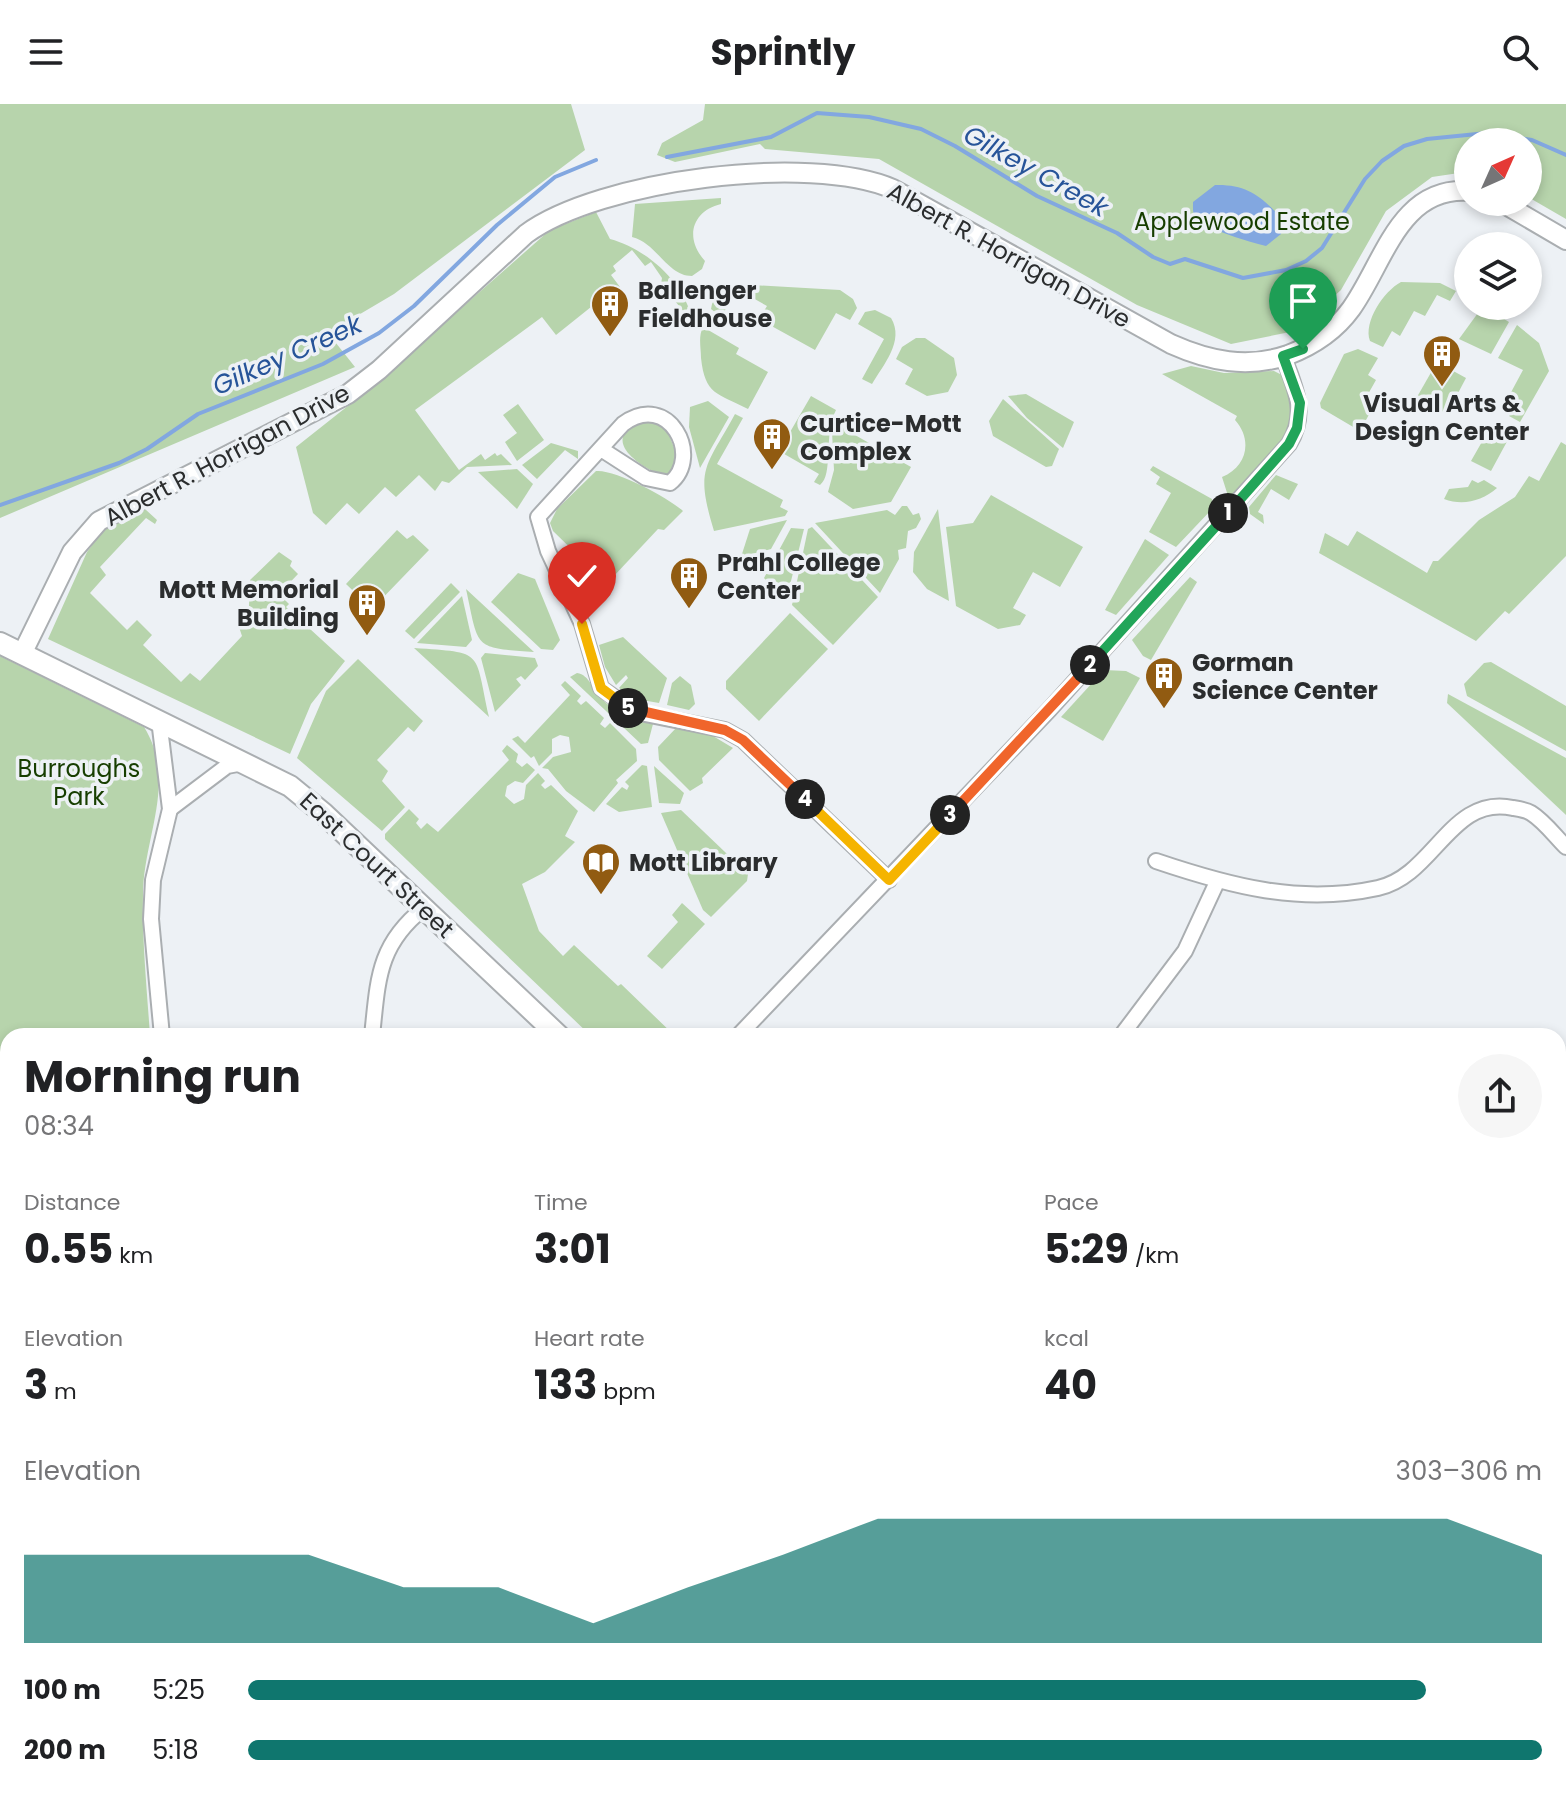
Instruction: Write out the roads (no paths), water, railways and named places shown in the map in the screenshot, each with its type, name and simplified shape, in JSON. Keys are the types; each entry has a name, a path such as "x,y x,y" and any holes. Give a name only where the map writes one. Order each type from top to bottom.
{"main road":[{"name":"East Court Street","path":"0,643 248,762 308,799 551,1028"}],"street":[{"name":"Albert R. Horrigan Drive","path":"22,654 72,552 99,521 348,394 379,370 526,234 569,209 617,195 727,176 860,178 893,189 1188,352 1244,363 1283,356 1316,342 1340,322 1358,299 1398,227 1414,208 1434,196 1454,193"},
{"path":"1525,216 1566,240"},
{"path":"746,1028 1077,680 1289,444 1299,420 1300,403 1283,356"},
{"path":"601,449 646,478 670,483 681,475 684,461 668,418 649,412 635,415 601,449 538,517 548,551 582,624 601,688 635,712 725,730 743,740 889,880"},
{"path":"159,720 170,809 153,880 151,919 161,1028"},
{"path":"170,809 227,766 248,762"},
{"path":"1156,861 1217,882 1268,893 1313,895 1381,887 1412,872 1436,850 1456,823 1476,810 1501,805 1530,812 1566,847"},
{"path":"1127,1028 1185,951 1217,882"},
{"path":"373,1028 376,981 389,945 409,920 424,908"}],"water":[{"path":"1215,185 1245,189 1260,198 1282,219 1281,234 1266,246 1221,232 1198,220 1193,202"}],"waterway":[{"name":"Gilkey Creek","path":"667,157 771,137 817,113 869,117 921,129 1037,196 1117,233 1153,257 1170,264 1185,259 1243,278 1286,270 1306,261 1322,248 1365,179 1382,161 1404,146 1427,139 1487,133 1532,140 1566,155"},
{"name":"Gilkey Creek","path":"0,505 119,463 147,449 198,414 323,364 379,333 414,306 497,225 555,177 596,160"}],"place":[{"name":"Ballenger Fieldhouse","path":"610,338"},
{"name":"Visual Arts & Design Center","path":"1442,388"},
{"name":"Curtice-Mott Complex","path":"772,471"},
{"name":"Prahl College Center","path":"689,610"},
{"name":"Mott Memorial Building","path":"367,637"},
{"name":"Gorman Science Center","path":"1164,710"},
{"name":"Mott Library","path":"601,896"}],"park label":[{"name":"Applewood Estate","path":"1242,221"},
{"name":"Burroughs Park","path":"79,782"}]}
